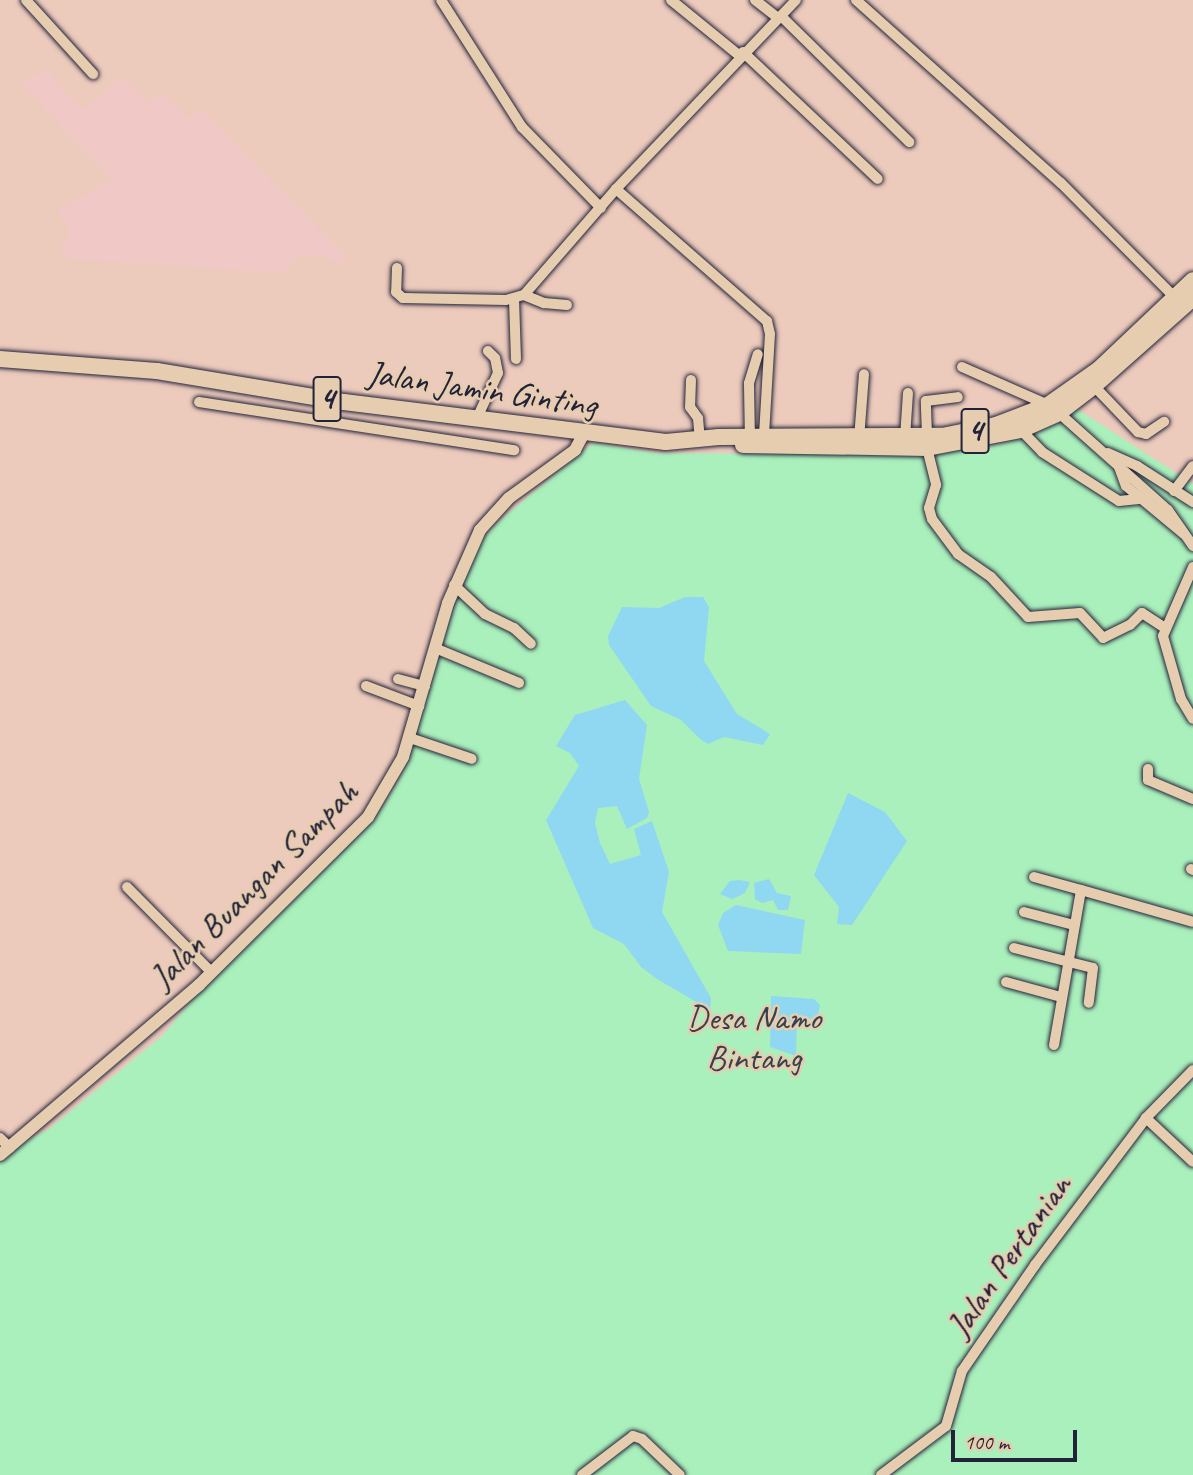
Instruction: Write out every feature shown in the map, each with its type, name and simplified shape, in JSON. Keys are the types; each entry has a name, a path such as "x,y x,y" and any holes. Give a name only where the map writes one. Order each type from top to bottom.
{"highway":[{"name":"Jalan Jamin Ginting","path":"755,439 927,442 1021,430 1094,386 1184,301 1193,280"},
{"name":"Jalan Jamin Ginting","path":"0,359 157,371 385,408 583,435 666,442 905,438 927,442 1053,409 1184,301"}],"street":[{"path":"26,0 93,74"},
{"path":"441,0 522,127 601,208"},
{"path":"671,0 741,54 878,178"},
{"path":"755,0 779,17 909,142"},
{"path":"516,359 519,297 741,54 796,0"},
{"path":"856,0 1062,183 1184,301"},
{"path":"616,189 767,321 755,439"},
{"path":"397,268 396,292 403,298 519,297 544,303 567,304"},
{"path":"476,419 498,373 495,358 488,351"},
{"path":"755,439 749,383 758,354"},
{"path":"962,367 1053,409 1168,510 1193,546"},
{"path":"859,439 864,374"},
{"path":"691,380 690,407 698,418 703,440"},
{"path":"1094,386 1138,432 1146,434 1164,422"},
{"path":"905,438 908,393"},
{"path":"958,397 926,401 927,442 936,485 929,508 932,519 958,554 991,577 1028,617 1080,613 1103,638 1130,625 1142,613 1165,628"},
{"path":"199,402 383,426 514,450"},
{"path":"383,426 385,408"},
{"path":"1021,430 1042,452 1119,501 1139,499"},
{"name":"Jalan Buangan Sampah","path":"5,1152 211,972 368,817 388,789 410,738 454,585 480,530 496,509 575,450 583,435"},
{"path":"1104,452 1126,459 1193,502"},
{"path":"1174,491 1193,466"},
{"path":"1119,467 1126,486 1187,536"},
{"path":"1193,567 1165,628 1167,654 1181,699 1193,719"},
{"path":"454,585 485,614 514,628 531,644"},
{"path":"435,648 519,683"},
{"path":"398,679 425,686"},
{"path":"366,686 419,706"},
{"path":"410,738 472,759"},
{"path":"1148,769 1147,779 1193,799"},
{"path":"1034,877 1193,922"},
{"path":"127,887 211,972"},
{"path":"1054,1045 1066,962 1081,890"},
{"path":"1024,912 1074,925"},
{"path":"1014,948 1094,968 1089,1003"},
{"path":"1006,982 1061,997"},
{"name":"Jalan Pertanian","path":"881,1475 946,1426 962,1371 1146,1118 1193,1070"},
{"path":"1146,1118 1193,1162"},
{"path":"0,1138 5,1152"},
{"path":"582,1475 633,1436 642,1439 680,1475"}],"shaded area":[{"path":"46,70 82,110 123,77 148,103 163,94 189,117 201,109 348,259 337,264 326,257 299,254 284,273 63,258 62,244 71,233 57,211 111,179 20,82"}],"green space":[{"name":"Desa Namo Bintang","path":"1068,403 1193,484 1193,1475 0,1475 0,1155 49,1129 163,1035 211,977 376,817 401,776 463,577 484,537 500,520 593,443 656,453 906,455 1004,443 1057,417"}],"water":[{"path":"685,597 703,597 709,607 704,661 737,714 770,734 763,745 724,737 708,744 700,739 681,720 651,706 609,645 608,636 622,607 659,608"},
{"path":"625,700 647,725 639,779 649,812 647,818 627,829 617,806 598,808 595,823 600,843 610,864 641,855 634,829 652,821 669,872 662,912 711,998 710,1010 657,979 641,967 624,944 593,928 546,820 579,766 570,753 556,746 575,715"},
{"path":"848,793 885,812 907,841 852,925 837,924 839,907 814,875"},
{"path":"769,879 777,893 791,896 788,910 778,910 773,900 762,903 755,899 754,883"},
{"path":"730,881 750,882 745,893 732,899 720,894"},
{"path":"736,905 805,920 801,954 728,951 718,925 723,913"},
{"path":"771,996 814,999 820,1005 817,1018 797,1020 796,1056 770,1047"}]}
